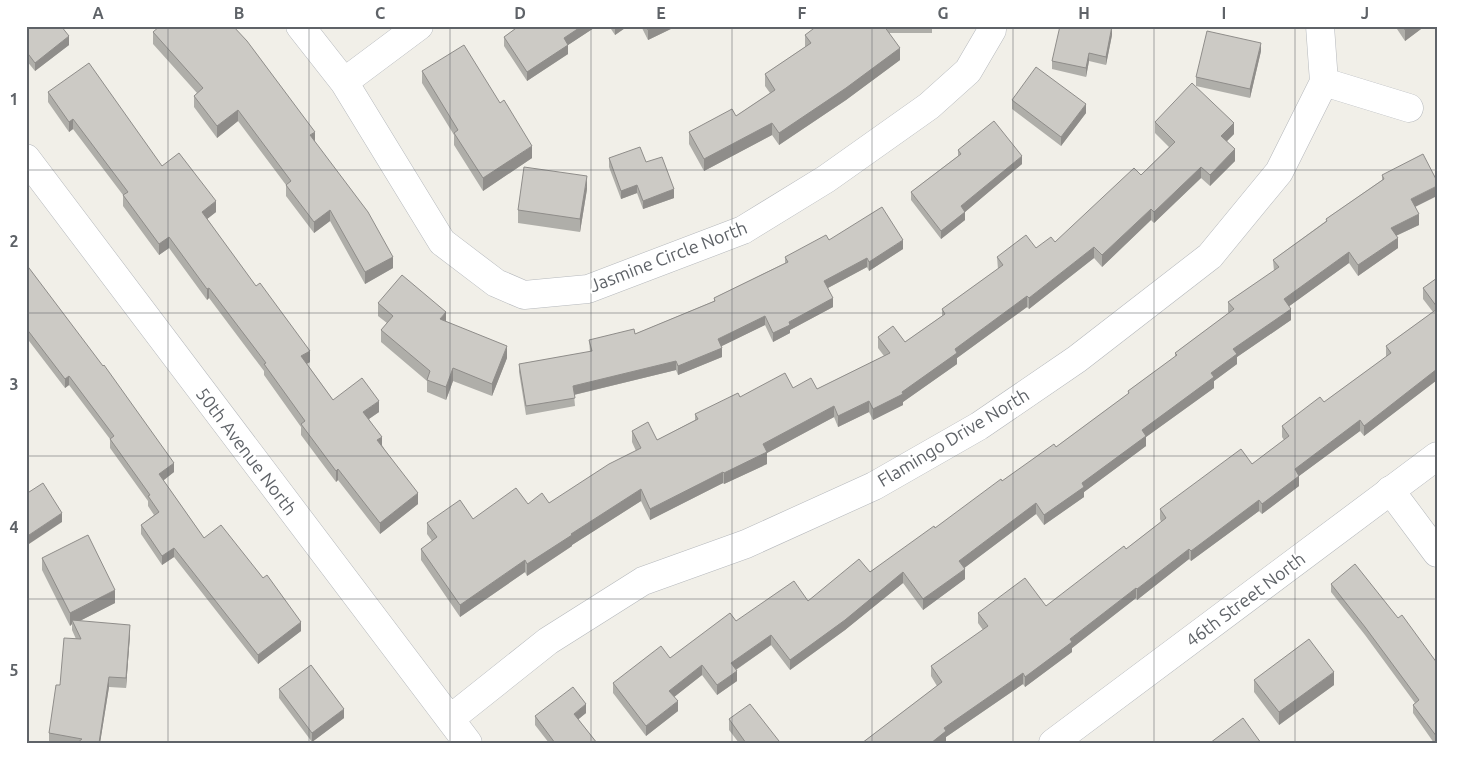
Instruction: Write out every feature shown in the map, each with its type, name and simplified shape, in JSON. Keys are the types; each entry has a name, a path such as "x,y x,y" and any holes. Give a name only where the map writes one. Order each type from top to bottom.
{"street":[{"name":"Jasmine Circle North","path":"300,26 344,82 442,242 496,283 524,295 588,289 742,230 826,179 928,106 968,70 992,30 992,26"},
{"path":"344,82 419,26"},
{"path":"1320,26 1324,82 1409,108"},
{"name":"Flamingo Drive North","path":"450,719 548,641 643,581 746,544 874,486 979,426 1077,359 1210,256 1280,172 1324,82"},
{"name":"50th Avenue North","path":"26,158 468,743"},
{"name":"46th Street North","path":"1052,743 1437,456"},
{"path":"1390,490 1437,553"}],"building":[{"path":"26,26 61,26 69,36 35,63 26,51"},
{"path":"160,26 233,26 247,41 315,132 310,135 368,212 393,257 365,272 330,210 314,222 286,185 291,181 238,110 217,126 194,96 203,88 153,32"},
{"path":"519,26 582,26 564,38 568,45 527,72 504,37"},
{"path":"646,26 656,26 648,30"},
{"path":"817,26 884,26 900,48 846,88 779,133 772,123 704,159 689,132 732,109 736,116 775,90 765,74 811,43 805,35"},
{"path":"1060,26 1112,26 1106,57 1089,53 1086,68 1052,61"},
{"path":"1207,31 1261,43 1250,89 1196,77"},
{"path":"464,45 500,103 504,100 532,146 483,178 454,133 458,130 422,71"},
{"path":"89,63 162,166 179,153 216,201 202,212 256,286 260,283 310,351 301,356 333,400 362,378 379,401 363,412 382,437 377,440 418,493 380,523 338,469 336,471 301,424 305,421 264,364 266,363 209,288 207,289 169,237 159,244 123,195 128,192 73,119 69,122 48,92"},
{"path":"1036,67 1086,104 1061,137 1012,100"},
{"path":"1192,83 1234,123 1221,136 1235,149 1210,175 1201,167 1154,212 1151,209 1102,255 1094,247 1029,298 1027,296 955,349 957,353 902,392 903,394 873,409 869,401 838,416 834,406 763,444 767,452 650,509 641,489 527,564 525,560 460,605 421,549 437,537 427,523 460,500 473,519 516,488 528,504 542,493 549,503 609,464 641,448 632,431 648,422 657,440 698,419 695,414 738,393 740,397 785,373 793,388 811,378 817,389 890,353 878,337 893,326 905,342 945,314 942,309 1003,265 997,257 1026,235 1036,248 1051,237 1055,242 1134,168 1141,175 1175,142 1155,122"},
{"path":"994,121 1022,156 961,206 965,212 941,231 911,192 961,154 958,150"},
{"path":"640,147 646,162 662,157 674,189 643,201 637,185 621,191 609,158"},
{"path":"1423,154 1437,181 1437,186 1411,199 1419,214 1391,228 1398,238 1358,265 1349,252 1284,299 1291,309 1233,349 1237,354 1211,373 1214,377 1142,430 1146,436 1082,483 1084,487 1044,515 1036,503 959,561 965,569 923,599 903,572 845,620 790,660 771,635 731,663 737,671 717,685 702,665 669,691 678,701 646,726 613,683 661,646 670,658 730,613 736,621 794,581 808,601 859,559 870,572 934,526 935,528 1001,479 1002,481 1054,444 1056,447 1129,393 1128,391 1177,355 1175,353 1234,309 1228,302 1279,267 1273,260 1327,221 1326,219 1384,179 1382,175"},
{"path":"524,167 587,176 580,219 518,210"},
{"path":"882,207 903,240 869,262 867,258 824,281 833,298 789,322 790,325 773,333 765,316 718,339 722,348 678,366 676,361 573,386 575,398 526,406 519,364 592,351 589,340 634,329 635,334 715,301 714,298 788,262 785,257 826,235 829,240"},
{"path":"26,264 104,365 174,463 159,474 204,538 221,525 263,578 267,575 301,622 258,655 174,548 162,556 141,525 159,512 148,496 150,495 110,439 114,436 69,376 65,379 26,328"},
{"path":"402,275 446,312 440,319 507,346 492,384 453,368 446,387 427,380 430,371 381,330 393,316 378,303"},
{"path":"1437,278 1437,307 1423,288"},
{"path":"1437,309 1437,369 1364,426 1360,420 1295,469 1299,476 1262,504 1259,500 1191,551 1189,549 1070,639 1072,642 1025,677 1023,673 944,728 946,731 931,743 862,743 942,682 931,666 988,626 978,613 1025,578 1046,606 1124,546 1126,549 1166,518 1160,509 1241,449 1252,464 1289,436 1282,426 1320,397 1324,402 1391,353 1386,346"},
{"path":"43,483 62,513 26,537 26,494"},
{"path":"88,535 115,590 70,613 42,558"},
{"path":"1355,564 1398,618 1402,615 1437,663 1437,737 1413,705 1419,700 1331,584"},
{"path":"72,620 130,625 126,678 109,677 99,743 77,743 82,739 49,733 56,685 60,685 64,638 81,639"},
{"path":"1309,639 1334,672 1279,712 1254,680"},
{"path":"311,665 344,709 312,733 279,689"},
{"path":"573,687 586,704 574,714 597,743 555,743 535,716"},
{"path":"750,704 779,741 777,743 746,743 729,719"},
{"path":"1243,718 1261,743 1210,743"}]}
